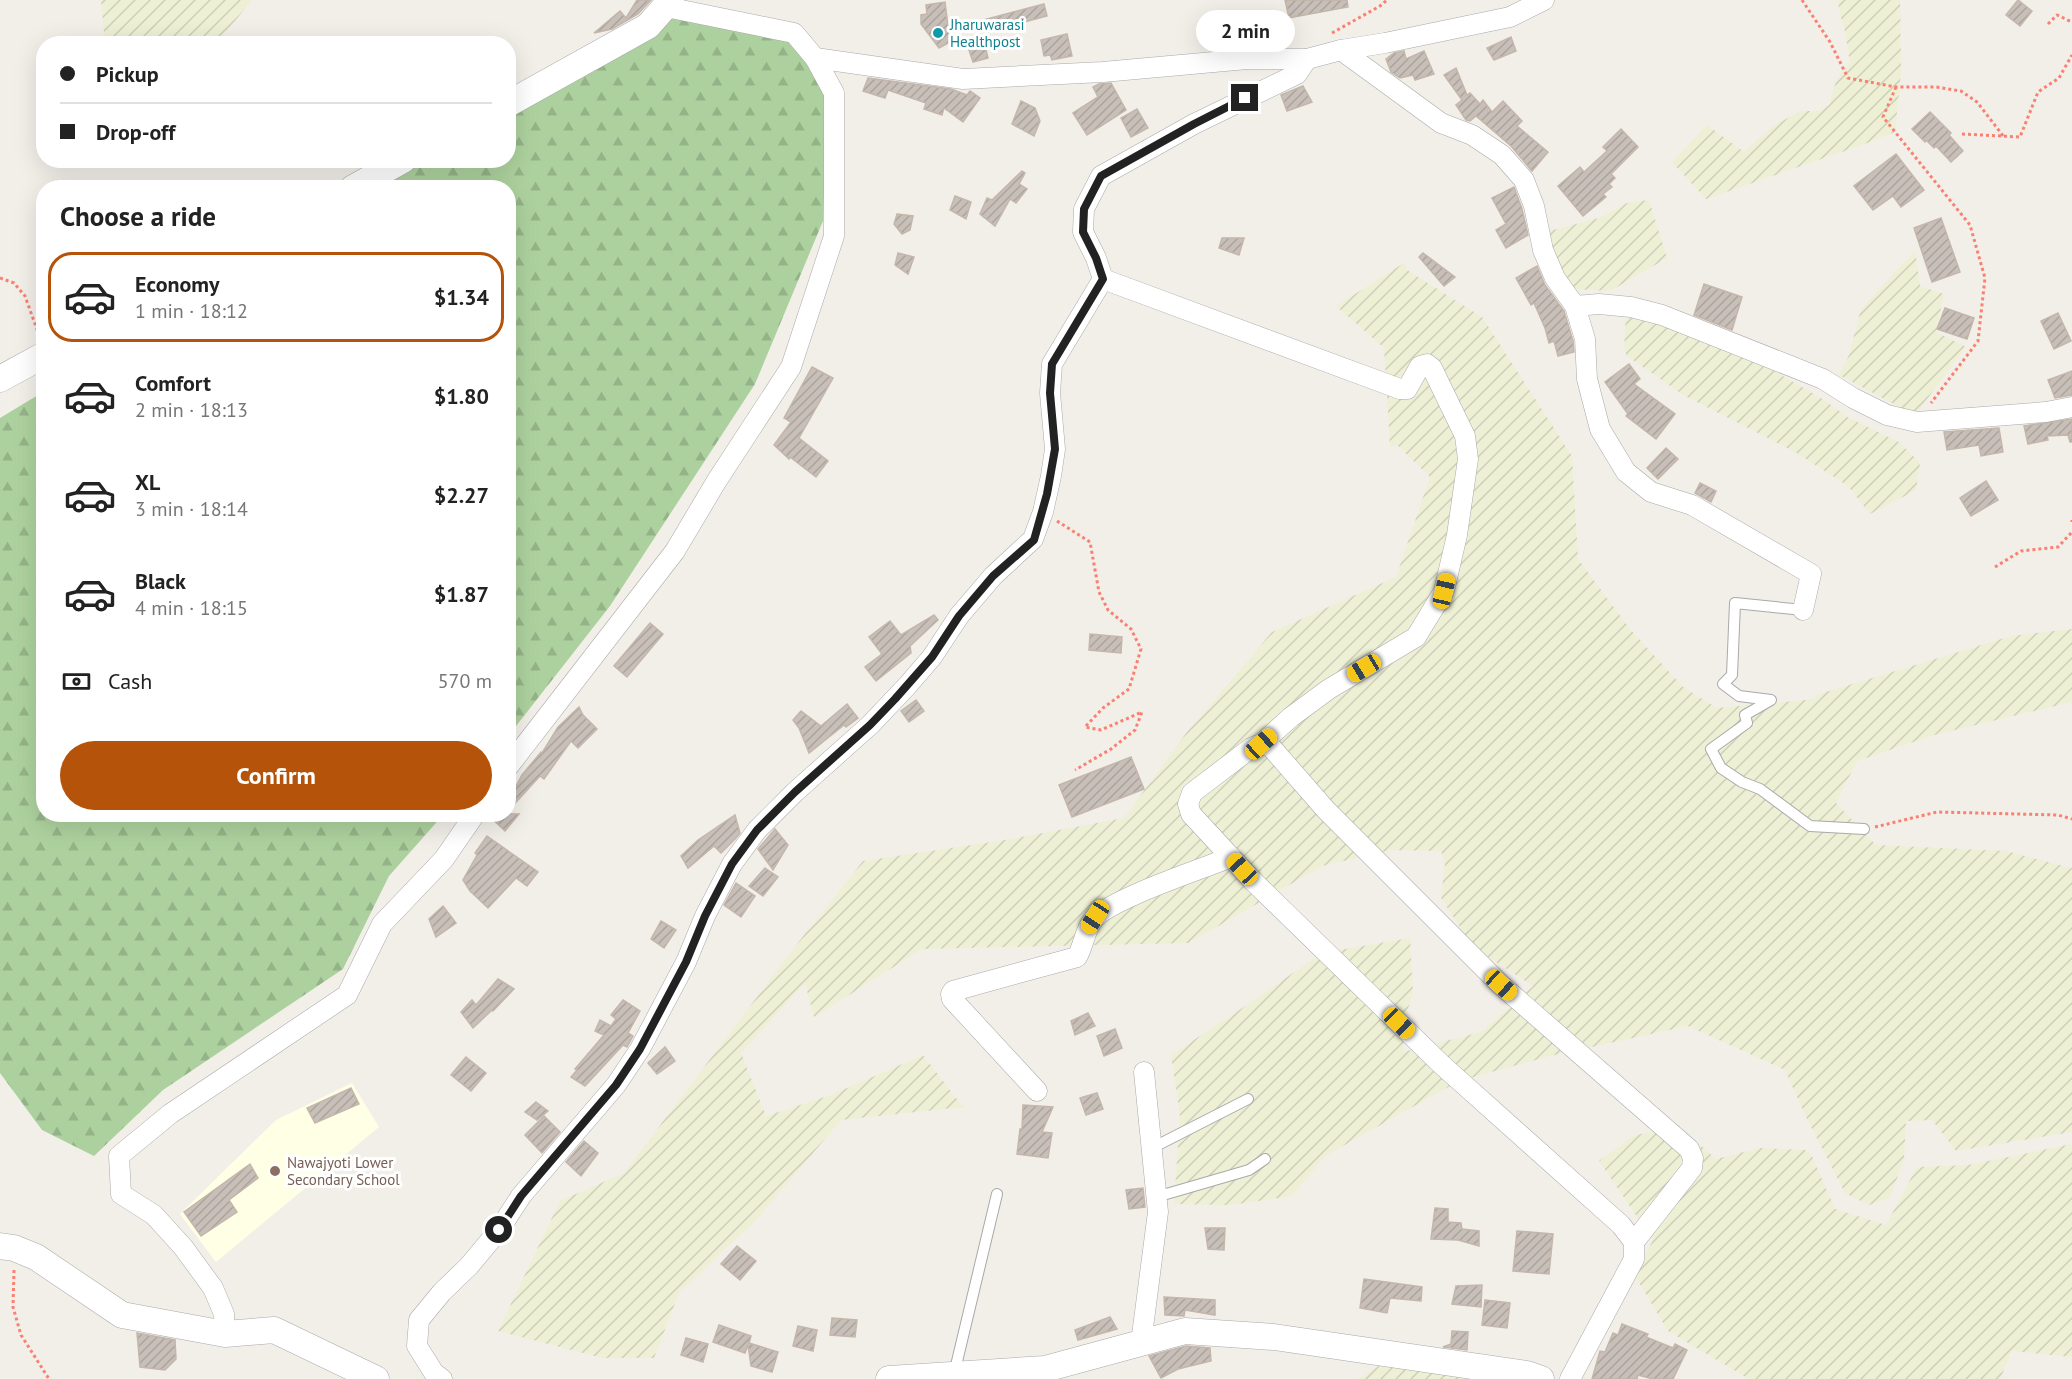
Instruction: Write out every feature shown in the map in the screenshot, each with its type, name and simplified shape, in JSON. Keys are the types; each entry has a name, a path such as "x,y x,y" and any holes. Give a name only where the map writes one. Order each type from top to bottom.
{"street":[{"path":"815,58 963,79 1103,72 1247,59 1307,59 1341,50 1510,17 1544,0"},
{"path":"516,100 648,26 669,4 794,33 815,58 834,93 834,236 791,367 716,482 675,551 516,757"},
{"path":"1341,50 1441,123 1472,135 1502,155 1524,180 1534,206 1543,250 1555,278 1575,306 1585,339 1587,379 1600,429 1626,472 1651,492 1692,505 1811,574 1803,610"},
{"path":"442,1379 434,1373 417,1346 419,1320 442,1292 469,1266 499,1230 521,1196 616,1085 634,1058 686,962 705,916 732,864 757,830 795,792 870,725 907,686 932,657 959,616 993,576 1034,540 1052,476 1055,449 1050,393 1052,364 1103,279 1083,232 1084,209 1101,176 1194,124 1297,74 1307,59"},
{"path":"367,180 389,168"},
{"path":"1103,279 1400,389 1407,389 1420,366 1427,364 1432,368 1465,436 1467,470 1457,535 1444,591 1416,637 1329,689 1291,717 1261,744 1251,748 1192,793 1188,804 1191,814 1252,881 1442,1065 1621,1225 1634,1242 1634,1259 1570,1379"},
{"path":"1575,306 1599,304 1631,307 1662,315 1823,379 1853,399 1887,415 1917,422 2046,412 2072,406"},
{"path":"0,380 36,352"},
{"path":"1261,744 1271,747 1326,810 1501,985 1689,1149 1693,1158 1692,1168 1634,1242"},
{"path":"225,1334 224,1314 213,1288 183,1247 154,1215 121,1194 119,1156 170,1114 347,995 382,924 444,860 470,822"},
{"path":"1037,1091 952,999 953,991 1077,957 1084,933 1095,917 1114,904 1231,857"},
{"path":"1141,1343 1158,1212 1144,1072"},
{"path":"7,1247 36,1257 122,1315 225,1334 274,1330 376,1379"},
{"path":"889,1379 1046,1369 1185,1331 1274,1336 1527,1374 1541,1379"}],"lane":[{"path":"1803,610 1735,603 1732,675 1723,684 1739,696 1771,700 1745,715 1748,723 1711,749 1721,768 1742,782 1760,789 1810,826 1864,829"},
{"path":"1150,1149 1248,1099"},
{"path":"1156,1197 1238,1174 1265,1160"},
{"path":"954,1375 997,1194"}],"path":[{"path":"1307,59 1324,39 1380,6 1386,0"},
{"path":"1802,0 1830,42 1848,78 1896,87 1936,87 1961,91 1977,102 2004,137"},
{"path":"2048,24 2057,15 2072,22"},
{"path":"1962,134 2020,137 2038,92 2059,78 2072,55"},
{"path":"1896,87 1883,117 1970,225 1985,278 1978,341 1917,422"},
{"path":"0,278 14,283 25,296 36,329"},
{"path":"1043,512 1090,542 1099,592 1108,610 1131,629 1142,649 1129,689 1103,708 1085,728 1101,730 1142,712 1135,730 1111,749 1075,770"},
{"path":"1995,567 2021,551 2058,547 2072,532"},
{"path":"1864,829 1937,812 2058,815 2072,819"},
{"path":"7,1247 13,1307 21,1335 49,1379"}],"shaded area":[{"path":"101,0 252,0 223,36 104,36"},
{"path":"1838,0 1900,0 1901,72 1895,132 1706,199 1672,162 1707,125 1744,152 1770,128 1800,111 1818,111 1829,105 1837,78 1850,63"},
{"path":"1649,200 1667,258 1610,291 1574,289 1560,274 1546,232 1599,218 1627,203"},
{"path":"1915,250 1920,286 1944,294 1936,332 1966,347 1915,415 1839,375 1849,355 1861,309"},
{"path":"1404,263 1407,270 1482,317 1572,456 1578,559 1630,629 1683,687 1717,708 1816,699 1816,695 2011,636 2072,629 2072,702 1934,735 1857,761 1836,803 1876,845 2006,851 2072,868 2072,1132 1956,1151 1932,1120 1906,1121 1904,1159 1890,1198 1869,1205 1845,1193 1785,1070 1688,1026 1550,1056 1459,1081 1325,1156 1292,1196 1231,1205 1174,1204 1180,1116 1171,1055 1322,953 1410,938 1413,993 1405,1018 1403,1052 1481,1032 1533,986 1473,947 1441,898 1445,863 1441,851 1391,850 1322,866 1189,943 922,949 814,1017 805,983 741,1053 766,1116 831,1095 923,1055 963,1107 841,1120 758,1218 679,1293 654,1358 602,1358 498,1331 560,1201 624,1173 797,944 863,861 1005,840 1124,818 1187,732 1272,632 1396,577 1430,477 1398,446 1390,446 1384,348 1336,306"},
{"path":"1626,314 1688,334 1757,361 1821,398 1849,418 1899,442 1920,463 1916,490 1870,514 1848,486 1795,452 1685,396 1627,356 1624,350"},
{"name":"Nawajyoti Lower Secondary School","path":"352,1083 379,1127 216,1262 180,1214 276,1120"},
{"path":"1678,1125 1716,1159 1760,1148 1805,1150 1811,1154 1835,1209 1886,1225 1917,1167 1968,1165 2072,1144 2072,1357 2012,1351 2000,1379 1749,1379 1668,1331 1635,1276 1653,1240 1599,1161 1633,1136"},
{"path":"1383,1363 1476,1379 1359,1379"}],"green space":[{"path":"676,7 789,34 828,80 823,221 755,384 610,606 516,726 516,180 393,180 413,168 516,168 516,105"},
{"path":"36,396 36,822 437,822 389,876 343,969 163,1090 94,1156 42,1130 0,1073 0,418"}],"building":[{"path":"637,0 651,0 638,14 612,29 594,33 620,11 626,18"},
{"path":"1285,0 1347,0 1348,7 1289,18"},
{"path":"2018,0 2032,11 2020,26 2006,15"},
{"name":"Jharuwarasi Healthpost","path":"945,2 950,42 939,48 921,24 921,15 927,14 926,5"},
{"path":"1044,4 1047,16 986,32 983,20"},
{"path":"1067,34 1072,56 1052,60 1050,55 1044,56 1041,40"},
{"path":"1511,37 1516,51 1494,60 1487,48"},
{"path":"984,42 988,58 973,62 968,47"},
{"path":"1404,51 1406,59 1424,51 1434,74 1415,80 1413,75 1400,78 1391,72 1386,59 1394,53"},
{"path":"1456,68 1467,95 1470,93 1480,104 1483,100 1492,112 1503,101 1522,121 1517,126 1548,152 1532,171 1511,146 1476,116 1470,121 1466,120 1456,105 1462,100 1444,75"},
{"path":"868,78 951,89 967,95 970,91 980,98 963,122 944,108 942,115 924,109 926,103 888,90 885,98 863,91"},
{"path":"1111,83 1126,110 1087,135 1073,113 1098,97 1093,87"},
{"path":"1303,86 1312,102 1287,111 1281,95"},
{"path":"1021,101 1035,108 1040,121 1034,136 1012,124"},
{"path":"1137,109 1148,128 1131,137 1121,118"},
{"path":"1930,112 1951,133 1949,135 1963,151 1951,162 1936,146 1934,148 1926,140 1925,142 1912,129"},
{"path":"1621,129 1638,147 1611,174 1615,178 1609,184 1612,187 1603,194 1606,197 1583,216 1558,186 1580,167 1584,172 1607,151 1603,147"},
{"path":"1896,154 1924,190 1901,207 1893,196 1873,210 1854,186"},
{"path":"1022,171 1025,173 1019,184 1027,189 1016,203 1010,199 995,226 980,214 987,198 992,200"},
{"path":"1514,187 1528,235 1506,248 1496,230 1506,224 1492,198"},
{"path":"955,196 971,202 966,219 950,210"},
{"path":"897,214 913,216 910,230 902,234 894,224"},
{"path":"1941,218 1960,272 1932,282 1914,228"},
{"path":"1222,238 1244,238 1239,255 1219,248"},
{"path":"898,253 914,257 908,274 895,265"},
{"path":"1423,253 1455,277 1444,286 1419,257"},
{"path":"1537,266 1545,285 1564,311 1574,352 1558,356 1554,341 1549,343 1534,303 1531,305 1516,278"},
{"path":"1704,284 1742,297 1732,330 1694,315"},
{"path":"1945,308 1974,318 1967,339 1937,329"},
{"path":"2058,313 2071,341 2054,349 2041,321"},
{"path":"1629,364 1640,379 1634,384 1675,414 1656,439 1626,416 1628,414 1605,382"},
{"path":"812,367 833,378 799,438 828,461 816,477 790,457 789,459 774,445 791,422 784,418"},
{"path":"2072,371 2072,395 2055,398 2048,380"},
{"path":"2072,419 2072,442 2068,435 2047,436 2048,440 2028,444 2024,426"},
{"path":"1999,428 2003,452 1981,456 1979,445 1947,450 1944,432"},
{"path":"1666,448 1678,459 1658,479 1647,468"},
{"path":"1986,481 1998,500 1971,516 1960,498"},
{"path":"1700,483 1716,491 1711,502 1695,493"},
{"path":"934,615 938,620 910,646 911,653 876,681 865,667 882,654 869,637 890,621 901,635"},
{"path":"650,623 663,634 627,677 614,666"},
{"path":"1090,634 1122,637 1121,653 1089,650"},
{"path":"916,700 924,711 909,722 901,711"},
{"path":"847,704 858,718 846,727 844,725 809,753 799,728 793,720 801,711 821,726"},
{"path":"579,707 583,715 597,729 578,748 571,741 544,779 540,776 516,802 516,786 522,775 542,753 558,727"},
{"path":"1131,757 1144,789 1072,817 1059,785"},
{"path":"735,815 740,833 736,838 721,853 714,846 688,868 681,856 698,840"},
{"path":"495,822 512,822 505,831"},
{"path":"775,829 788,845 773,870 758,849"},
{"path":"487,836 538,872 527,886 516,878 488,908 470,891 463,880 477,855 475,853"},
{"path":"765,868 778,877 763,896 749,886"},
{"path":"736,883 755,896 741,917 724,905"},
{"path":"443,906 456,923 436,937 429,919"},
{"path":"661,921 676,930 664,948 651,939"},
{"path":"498,979 514,989 473,1028 461,1012 472,1000 476,1005"},
{"path":"623,1000 640,1011 628,1033 633,1036 627,1047 623,1045 585,1086 571,1077 604,1035 595,1031 600,1020 611,1026 616,1019 611,1015"},
{"path":"1088,1013 1095,1026 1075,1035 1071,1021"},
{"path":"1115,1029 1122,1048 1104,1056 1097,1036"},
{"path":"665,1047 675,1061 657,1074 648,1063"},
{"path":"466,1057 486,1073 471,1091 451,1075"},
{"path":"351,1088 359,1104 315,1123 307,1108"},
{"path":"1097,1093 1103,1109 1086,1115 1080,1098"},
{"path":"536,1102 548,1111 537,1120 525,1112"},
{"path":"1023,1105 1053,1107 1042,1132 1052,1133 1048,1158 1017,1154 1020,1129 1022,1129"},
{"path":"544,1116 560,1132 542,1153 525,1135"},
{"path":"584,1141 598,1153 581,1176 566,1162"},
{"path":"250,1164 258,1178 229,1200 237,1212 201,1236 184,1212"},
{"path":"1143,1188 1145,1207 1129,1209 1126,1190"},
{"path":"1435,1208 1448,1209 1448,1222 1461,1223 1462,1229 1479,1231 1479,1246 1458,1240 1431,1239"},
{"path":"1205,1228 1225,1228 1224,1250 1208,1249"},
{"path":"1517,1231 1553,1234 1549,1274 1513,1271"},
{"path":"737,1246 756,1261 740,1280 721,1264"},
{"path":"1364,1279 1422,1287 1421,1301 1390,1298 1387,1313 1360,1308"},
{"path":"1482,1285 1481,1307 1452,1304 1456,1286"},
{"path":"1164,1297 1215,1300 1215,1315 1185,1310 1184,1316 1165,1315"},
{"path":"1485,1300 1510,1303 1507,1328 1482,1325"},
{"path":"1110,1317 1117,1329 1078,1340 1075,1330"},
{"path":"832,1318 857,1320 855,1337 830,1335"},
{"path":"1622,1324 1648,1334 1646,1337 1673,1348 1675,1344 1687,1350 1673,1379 1653,1379 1638,1375 1637,1379 1592,1379 1600,1351 1605,1352 1613,1333 1618,1335"},
{"path":"719,1325 751,1336 749,1343 778,1352 772,1372 751,1366 748,1345 745,1353 713,1342"},
{"path":"798,1326 817,1330 813,1351 793,1346"},
{"path":"1452,1331 1468,1332 1467,1350 1443,1347 1451,1344"},
{"path":"137,1333 175,1340 176,1359 165,1370 140,1367"},
{"path":"686,1338 708,1344 703,1362 681,1355"},
{"path":"1186,1346 1210,1348 1211,1361 1178,1369 1161,1378 1149,1356"}],"place":[{"name":"Jharuwarasi Healthpost","path":"938,33"},
{"name":"Nawajyoti Lower Secondary School","path":"275,1171"}],"route":[{"path":"499,1230 521,1196 616,1085 640,1049 686,962 705,916 732,864 757,830 895,699 932,657 959,616 993,576 1034,540 1052,476 1055,449 1050,393 1052,364 1066,337 1103,279 1083,232 1084,209 1101,176 1245,98"}]}
